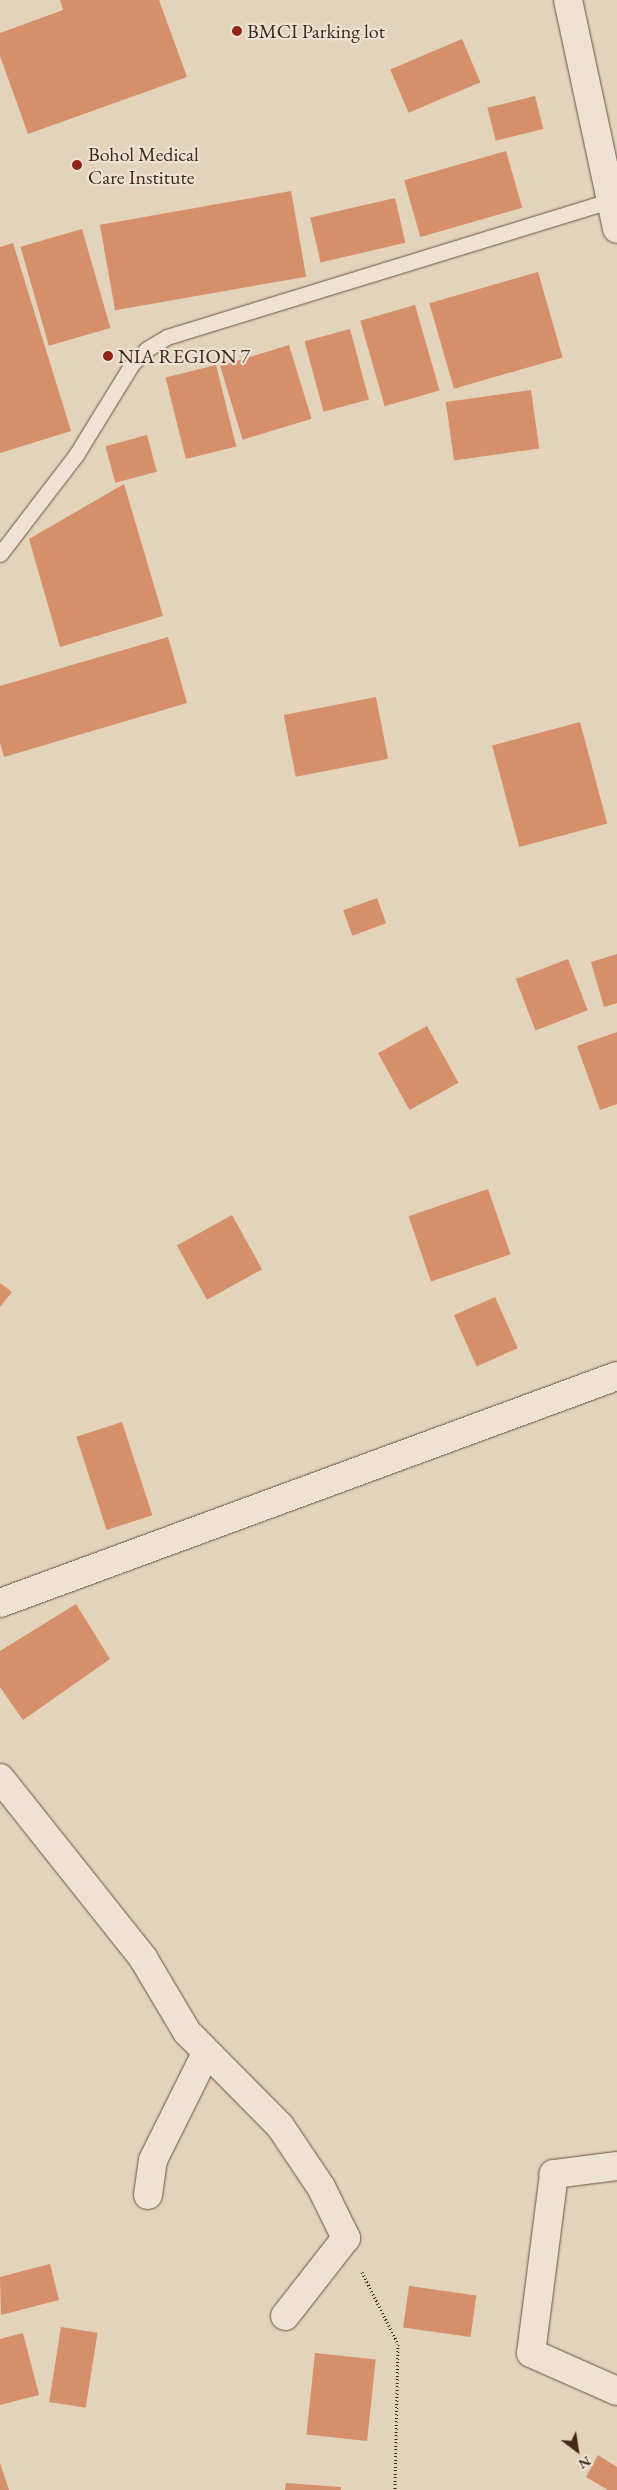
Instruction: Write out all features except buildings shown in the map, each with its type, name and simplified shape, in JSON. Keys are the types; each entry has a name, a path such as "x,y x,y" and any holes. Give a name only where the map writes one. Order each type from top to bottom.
{"street":[{"path":"568,0 613,200 617,229"},
{"path":"0,1603 617,1376"},
{"path":"0,1778 120,1928 188,2032 206,2053 280,2126 321,2187 346,2238 285,2316"},
{"path":"148,2195 153,2160 206,2053"},
{"path":"617,2166 554,2174 531,2353 617,2392"}],"lane":[{"path":"0,554 76,455 132,364 147,349 167,337 613,200"}],"path":[{"path":"346,2238 398,2344 395,2490"}],"place":[{"name":"BMCI Parking lot","path":"237,31"},
{"name":"Bohol Medical Care Institute","path":"77,165"},
{"name":"NIA REGION 7","path":"108,356"}]}
